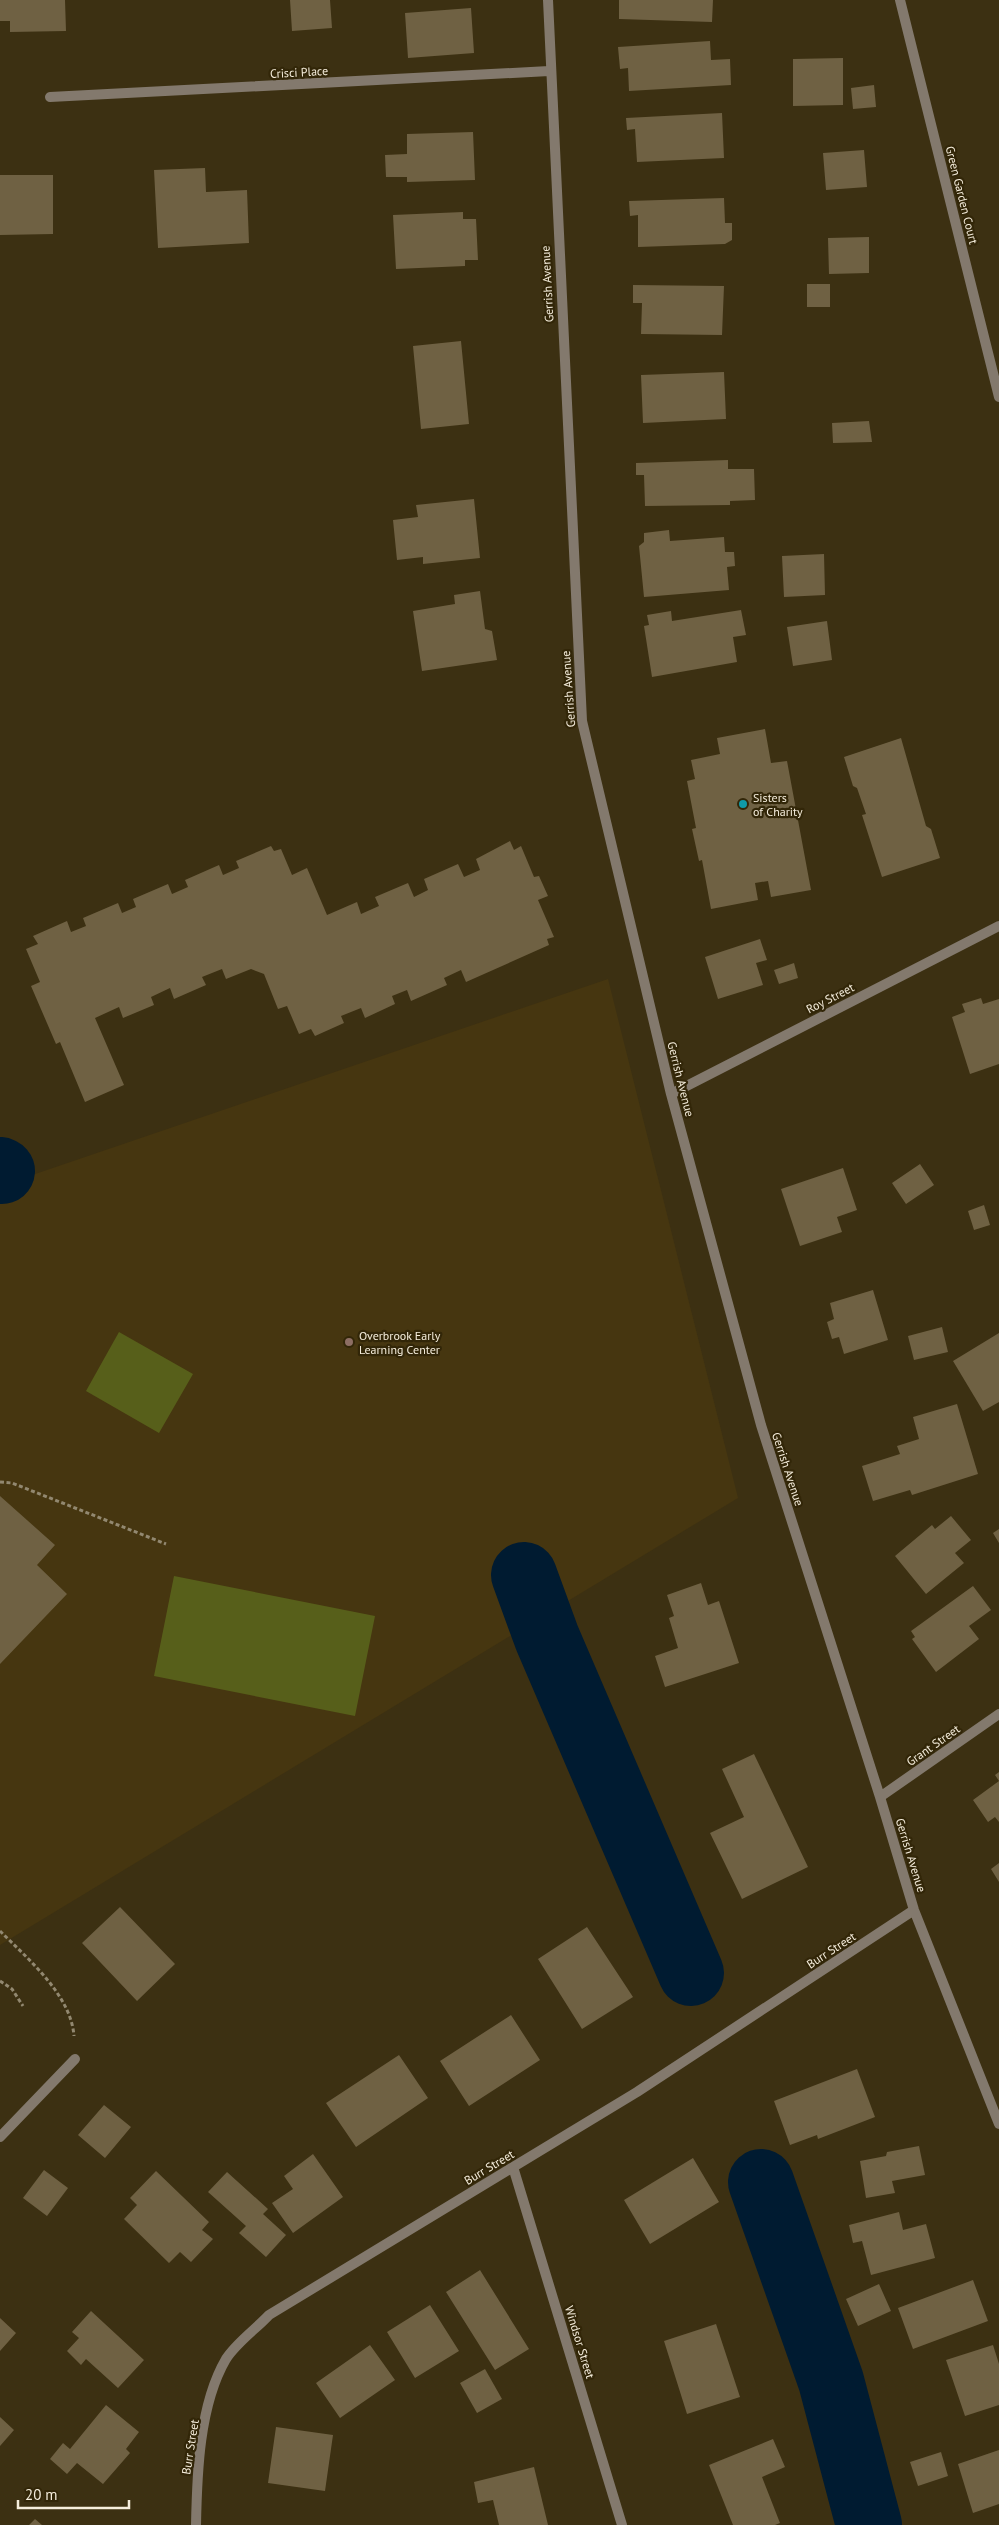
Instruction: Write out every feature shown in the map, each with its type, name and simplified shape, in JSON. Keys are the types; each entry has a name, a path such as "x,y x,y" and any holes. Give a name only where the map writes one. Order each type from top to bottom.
{"street":[{"name":"Gerrish Avenue","path":"548,0 549,71 582,721 672,1094 761,1425 880,1796 914,1910 999,2124"},
{"name":"Green Garden Court","path":"900,0 999,397"},
{"name":"Crisci Place","path":"50,97 549,71"},
{"name":"Roy Street","path":"672,1094 999,926"},
{"name":"Grant Street","path":"880,1796 999,1714"},
{"name":"Burr Street","path":"196,2525 197,2477 210,2401 227,2358 269,2315 637,2092 914,1910"},
{"path":"0,2137 75,2059"},
{"name":"Windsor Street","path":"513,2167 622,2525"}],"path":[{"path":"0,1482 12,1483 166,1544"},
{"path":"0,1931 55,1990 66,2005 73,2023 75,2059"},
{"path":"0,1981 12,1989 23,2006"}],"shaded area":[{"name":"Overbrook Early Learning Center","path":"608,979 738,1498 0,1945 0,1186"}],"green space":[{"path":"119,1332 193,1374 159,1433 86,1391"},
{"path":"174,1576 375,1616 355,1716 154,1676"}],"building":[{"path":"0,0 65,0 66,31 10,32 10,21 0,21"},
{"path":"290,0 330,0 332,28 292,31"},
{"path":"619,0 713,0 712,22 619,19"},
{"path":"471,8 474,53 408,58 405,13"},
{"path":"710,41 711,60 730,59 731,85 629,91 628,68 620,69 618,47"},
{"path":"843,58 843,105 793,106 793,59"},
{"path":"874,85 876,107 853,109 851,88"},
{"path":"722,113 724,158 637,162 635,129 627,130 626,118"},
{"path":"473,132 475,180 407,182 407,177 386,177 385,155 407,154 407,134"},
{"path":"864,150 867,187 826,190 823,153"},
{"path":"205,168 206,192 247,190 249,243 158,248 154,170"},
{"path":"0,175 53,175 53,234 0,235"},
{"path":"724,198 725,223 732,223 732,240 725,244 638,247 638,215 630,216 629,201"},
{"path":"463,212 463,219 476,219 478,260 465,260 465,266 396,269 393,215"},
{"path":"869,237 869,273 829,274 828,238"},
{"path":"807,284 830,284 830,307 807,307"},
{"path":"633,285 724,286 722,335 641,334 642,303 633,303"},
{"path":"461,341 469,424 421,429 413,346"},
{"path":"724,372 726,419 643,423 641,375"},
{"path":"869,421 872,442 833,443 832,423"},
{"path":"728,460 728,469 754,469 755,500 730,501 730,505 645,506 644,475 636,475 636,463"},
{"path":"474,499 480,558 423,564 423,557 397,560 393,520 418,517 416,505"},
{"path":"669,530 670,541 724,537 725,552 734,552 735,566 727,567 729,590 644,597 639,546 644,542 644,533"},
{"path":"824,554 825,595 784,597 782,556"},
{"path":"480,591 485,629 492,631 497,660 422,671 413,611 455,604 454,595"},
{"path":"741,610 746,635 733,637 737,662 652,677 644,626 649,625 647,615 671,611 672,621"},
{"path":"827,621 832,660 793,666 787,627"},
{"name":"Sisters of Charity","path":"765,729 771,763 787,761 811,890 771,897 768,881 755,883 758,900 711,909 702,860 699,861 692,829 696,828 687,781 695,779 691,760 720,754 717,738"},
{"path":"901,738 926,826 931,829 940,858 882,877 862,815 866,814 857,788 853,786 844,757"},
{"path":"510,841 514,850 521,846 534,877 539,876 548,896 538,900 554,937 547,939 549,945 466,982 461,970 444,978 447,985 411,1001 407,990 392,996 395,1004 365,1018 361,1008 341,1016 344,1023 315,1036 311,1029 299,1034 287,1006 278,1009 264,974 251,969 226,979 222,969 202,977 206,985 174,999 170,988 151,997 154,1005 123,1018 119,1007 95,1018 124,1085 85,1102 60,1042 56,1044 31,986 40,982 26,949 38,944 33,936 67,921 71,932 86,926 83,918 118,903 122,913 136,907 133,899 168,884 172,894 188,887 185,880 219,865 223,875 239,868 236,861 271,846 274,851 281,849 292,875 307,868 327,915 357,902 361,914 379,906 375,897 408,883 414,897 428,890 424,879 458,864 464,877 480,870 476,859"},
{"path":"760,939 767,960 756,963 763,985 718,999 705,957"},
{"path":"794,963 798,978 779,984 774,970"},
{"path":"981,998 983,1004 999,999 999,1064 970,1074 952,1017 965,1012 962,1004"},
{"path":"920,1164 934,1185 906,1204 892,1183"},
{"path":"843,1168 857,1210 837,1217 842,1232 800,1246 781,1189"},
{"path":"984,1205 990,1225 974,1230 968,1211"},
{"path":"873,1290 888,1340 844,1354 839,1337 832,1339 827,1322 834,1319 830,1303"},
{"path":"942,1327 948,1352 914,1360 908,1336"},
{"path":"999,1333 999,1402 983,1411 953,1361"},
{"path":"957,1404 978,1474 912,1495 910,1490 873,1501 862,1466 900,1454 897,1446 919,1439 913,1417"},
{"path":"0,1496 55,1545 37,1565 67,1594 0,1664"},
{"path":"951,1516 971,1540 955,1553 964,1563 926,1594 895,1556 932,1525 935,1529"},
{"path":"999,1529 999,1543 993,1533"},
{"path":"701,1583 708,1605 719,1601 739,1663 665,1687 655,1656 678,1648 669,1618 674,1616 667,1595"},
{"path":"973,1586 991,1610 969,1626 979,1639 936,1672 912,1639 915,1637 911,1631"},
{"path":"754,1754 808,1867 742,1899 710,1833 744,1817 722,1769"},
{"path":"999,1772 999,1781 995,1775"},
{"path":"999,1781 999,1822 995,1817 988,1822 973,1800"},
{"path":"999,1863 999,1882 991,1869"},
{"path":"120,1907 175,1964 137,2001 82,1943"},
{"path":"587,1927 633,1997 582,2029 538,1959"},
{"path":"511,2015 540,2060 469,2106 440,2061"},
{"path":"399,2055 428,2098 356,2147 326,2103"},
{"path":"857,2069 875,2117 818,2139 817,2135 790,2145 774,2101"},
{"path":"104,2105 131,2127 105,2158 78,2135"},
{"path":"919,2146 925,2175 892,2181 895,2193 866,2198 860,2161 886,2156 887,2152"},
{"path":"313,2154 343,2197 293,2233 272,2203 293,2189 284,2176"},
{"path":"693,2158 719,2202 650,2244 624,2200"},
{"path":"44,2170 68,2188 47,2216 23,2198"},
{"path":"156,2171 209,2222 202,2230 213,2239 191,2262 180,2252 169,2263 124,2219 137,2205 130,2198"},
{"path":"227,2172 268,2209 263,2214 286,2235 266,2257 239,2233 246,2226 208,2192"},
{"path":"899,2212 903,2230 926,2224 935,2258 871,2275 862,2241 853,2243 849,2225"},
{"path":"480,2270 529,2349 495,2370 446,2292"},
{"path":"973,2280 988,2321 913,2349 898,2308"},
{"path":"879,2284 891,2311 858,2326 846,2299"},
{"path":"430,2305 459,2351 415,2378 387,2332"},
{"path":"91,2311 144,2360 118,2388 86,2359 81,2365 67,2351 79,2338 72,2332"},
{"path":"0,2318 16,2333 0,2351"},
{"path":"716,2324 740,2397 687,2414 664,2341"},
{"path":"370,2345 395,2380 340,2418 316,2383"},
{"path":"993,2345 999,2364 999,2405 965,2416 946,2360"},
{"path":"485,2369 502,2399 477,2413 460,2383"},
{"path":"106,2405 139,2432 126,2449 130,2453 103,2484 77,2463 67,2474 50,2459 63,2443 70,2449"},
{"path":"0,2417 14,2430 0,2446"},
{"path":"276,2427 333,2435 325,2491 268,2483"},
{"path":"773,2439 785,2467 762,2477 780,2523 775,2525 733,2525 709,2465"},
{"path":"999,2450 999,2504 973,2513 958,2464"},
{"path":"941,2452 948,2476 918,2486 910,2462"},
{"path":"534,2467 548,2525 499,2525 493,2500 478,2503 474,2482"},
{"path":"35,2519 42,2525 29,2525"}],"waterway":[{"path":"524,1575 547,1638 691,1973"},
{"path":"761,2182 831,2381 869,2525"}],"place":[{"name":"Sisters of Charity","path":"743,804"},
{"name":"Overbrook Early Learning Center","path":"349,1342"}]}
